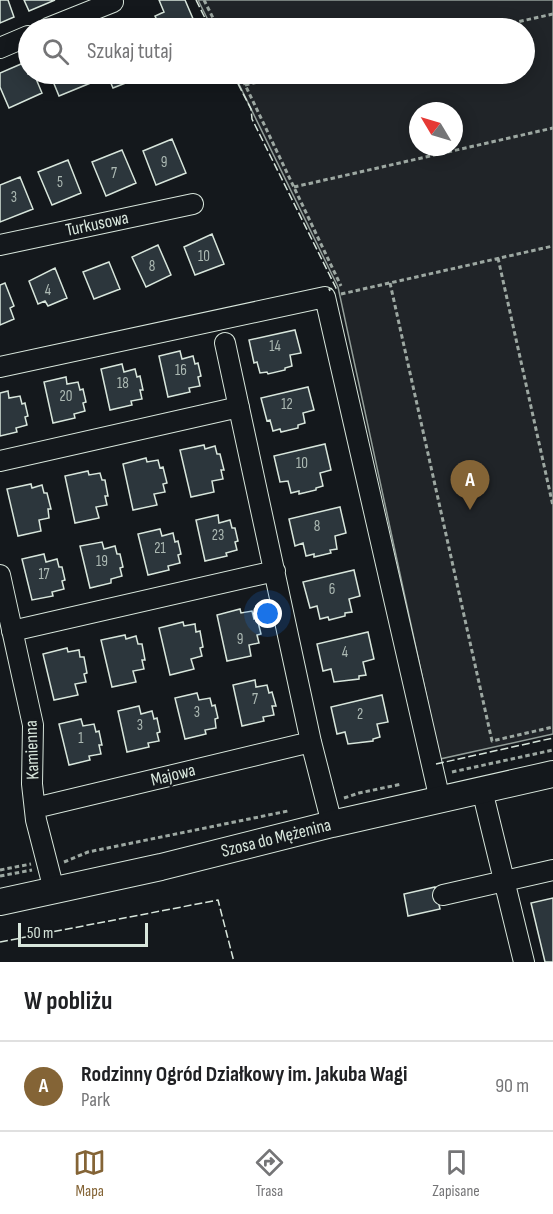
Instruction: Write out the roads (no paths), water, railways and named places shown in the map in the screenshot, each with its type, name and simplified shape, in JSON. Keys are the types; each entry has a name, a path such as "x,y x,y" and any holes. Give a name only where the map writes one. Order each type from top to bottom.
{"main road":[{"name":"Szosa do Mężenina","path":"0,902 49,873 160,867 329,814 437,788 482,790 553,774"}],"street":[{"path":"73,18 113,2"},
{"path":"0,48 18,40"},
{"name":"Turkusowa","path":"0,245 193,204"},
{"path":"0,366 325,297 437,788"},
{"path":"225,343 311,742 329,814"},
{"path":"0,461 239,407"},
{"path":"12,631 275,571"},
{"name":"Kamienna","path":"0,575 33,725 34,808 49,873"},
{"name":"Majowa","path":"34,808 311,742"},
{"path":"482,790 524,962"},
{"path":"442,895 553,870"}],"place":[{"name":"Rodzinny Ogród Działkowy im. Jakuba Wagi","path":"470,510"}]}
